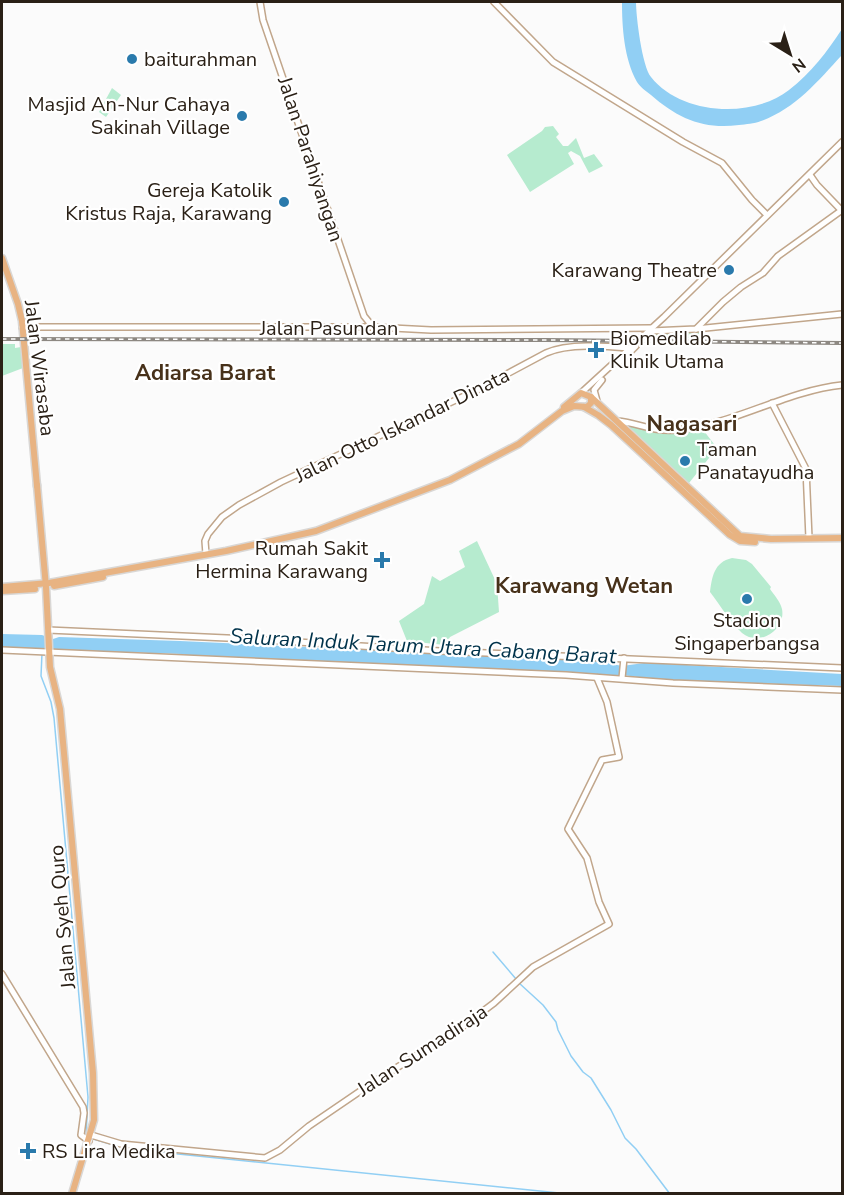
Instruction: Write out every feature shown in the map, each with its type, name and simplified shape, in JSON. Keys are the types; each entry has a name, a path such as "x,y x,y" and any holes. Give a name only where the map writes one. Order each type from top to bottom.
{"main road":[{"name":"Jalan Wirasaba","path":"2,258 18,303 22,327 48,585"},
{"path":"516,444 581,393 594,397 740,541 840,540"},
{"path":"2,591 48,585 274,544 368,512 450,480 493,459 559,413 574,406 589,405 594,397"},
{"path":"575,399 575,403 611,425 740,536 818,540"},
{"path":"2,587 48,585 294,537"},
{"name":"Jalan Syeh Quro","path":"48,585 49,633 46,651 60,709 93,1073 94,1120 72,1194"}],"street":[{"name":"Jalan Parahiyangan","path":"260,2 263,20 364,316 372,327"},
{"path":"494,2 553,62 722,164 767,215"},
{"path":"581,393 662,319 843,142"},
{"path":"696,329 742,286 763,273 785,251 842,211 808,176"},
{"name":"Jalan Pasundan","path":"22,327 670,330 843,314"},
{"path":"358,328 364,316"},
{"path":"708,317 714,326"},
{"path":"662,319 670,330"},
{"path":"636,329 642,332 643,336"},
{"path":"594,397 599,382 651,329"},
{"name":"Jalan Otto Iskandar Dinata","path":"206,554 205,541 208,534 222,517 239,505 498,379 546,353 558,349 599,346 630,348"},
{"path":"617,421 658,431 677,430 706,425 801,393 843,385"},
{"path":"772,403 806,469 809,538"},
{"path":"49,633 624,661 843,668"},
{"path":"2,650 597,678 622,677 673,683 843,690"},
{"path":"622,677 624,661"},
{"name":"Jalan Sumadiraja","path":"90,1138 122,1144 265,1158 375,1081 457,1031 484,1011 533,967 609,924 599,902 587,858 568,829 602,760 619,757 607,702 597,678"},
{"path":"2,974 83,1107 81,1135 90,1138"}],"green space":[{"path":"112,88 121,95 106,117 99,112"},
{"path":"553,126 559,134 556,137 563,146 568,146 576,138 584,158 594,154 603,166 589,173 580,156 571,151 568,153 574,164 530,192 507,155 545,127"},
{"path":"702,331 702,338 648,339 652,333"},
{"path":"2,344 15,344 15,348 21,347 23,368 2,376"},
{"name":"Taman Panatayudha","path":"626,423 656,432 704,431 717,448 689,483 624,426"},
{"path":"477,541 497,584 499,612 450,637 445,645 407,641 399,621 424,604 432,576 440,581 465,567 459,551"},
{"name":"Stadion Singaperbangsa","path":"732,558 746,560 752,564 771,587 770,589 780,603 782,617 780,624 770,634 756,638 742,633 710,592 715,571 721,563"}],"water":[{"path":"622,2 636,2 642,52 651,77 664,90 698,105 717,109 737,109 756,106 774,99 804,77 842,29 842,55 795,102 773,116 747,124 714,126 703,124 671,110 637,82 629,63 623,32"},
{"path":"2,634 42,635 53,639 59,637 180,641 598,661 622,666 644,663 842,674 842,686 653,680 625,675 192,657 182,654 47,648 2,648"}],"waterway":[{"path":"42,653 41,676 51,702 54,718 88,1097 86,1136"},
{"path":"493,952 516,979"},
{"path":"519,983 543,1005 556,1022 571,1056 583,1072 591,1078 625,1138 670,1194"},
{"path":"90,1138 117,1146"},
{"path":"122,1147 569,1194"}],"railway":[{"path":"2,339 842,343"}],"place":[{"name":"baiturahman","path":"132,59"},
{"name":"Masjid An-Nur Cahaya Sakinah Village","path":"242,116"},
{"name":"Gereja Katolik Kristus Raja, Karawang","path":"284,202"},
{"name":"Karawang Theatre","path":"729,270"},
{"name":"Biomedilab Klinik Utama","path":"596,350"},
{"name":"Taman Panatayudha","path":"685,461"},
{"name":"Rumah Sakit Hermina Karawang","path":"382,560"},
{"name":"Stadion Singaperbangsa","path":"747,599"},
{"name":"RS Lira Medika","path":"28,1151"}],"district":[{"name":"Adiarsa Barat","path":"205,372"},
{"name":"Nagasari","path":"692,423"},
{"name":"Karawang Wetan","path":"584,585"}],"water label":[{"name":"Saluran Induk Tarum Utara Cabang Barat","path":"423,646"}]}
